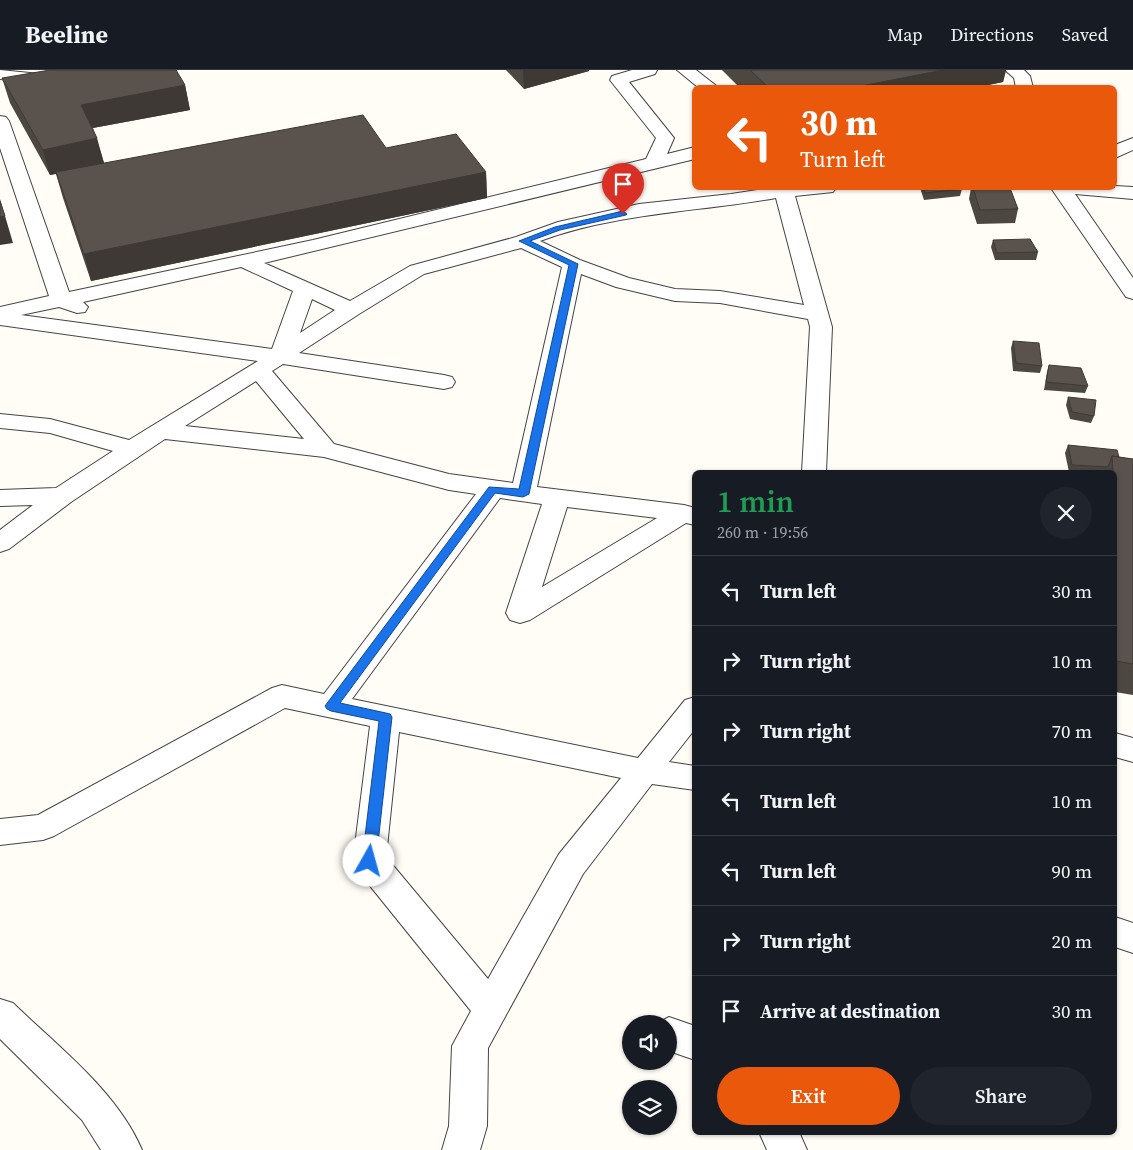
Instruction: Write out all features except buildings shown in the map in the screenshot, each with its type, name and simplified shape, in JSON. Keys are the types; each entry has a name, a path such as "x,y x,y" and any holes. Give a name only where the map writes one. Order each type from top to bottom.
{"street":[{"path":"0,88 104,70"},
{"path":"649,70 618,80 665,138 654,163"},
{"path":"685,70 707,85"},
{"path":"1013,70 1022,76 1024,85"},
{"path":"0,74 43,81"},
{"path":"23,94 43,81"},
{"path":"2,112 61,300 151,339"},
{"path":"1117,151 1133,143"},
{"path":"0,312 313,246 692,154"},
{"path":"0,543 62,496 132,449 280,357 351,309 417,270 523,241 558,228 639,210 731,200 772,190 821,327 814,470"},
{"path":"1062,190 1133,293"},
{"path":"1093,190 1133,193"},
{"path":"523,241 573,264 623,283 675,294 720,297 817,314"},
{"path":"244,261 351,309"},
{"path":"523,494 573,264"},
{"path":"280,357 305,288"},
{"path":"0,319 280,357 444,382"},
{"path":"259,370 325,449"},
{"path":"0,420 32,423 97,437 132,449"},
{"path":"161,431 325,449 449,482 523,494 689,515"},
{"path":"331,706 493,489"},
{"path":"0,498 62,496"},
{"path":"557,498 520,613 689,515"},
{"path":"0,832 43,827 282,696 644,771 692,778"},
{"path":"461,1150 468,1126 470,1046 571,864 692,712"},
{"path":"386,717 369,861 491,1009"},
{"path":"1117,746 1133,750"},
{"path":"1117,933 1133,938"},
{"path":"0,1016 95,1107 123,1150"},
{"path":"677,1036 692,1041"},
{"path":"780,1135 788,1150"}],"route":[{"path":"369,861 386,717 331,706 493,489 523,494 573,264 523,241 558,228 623,214"}]}
